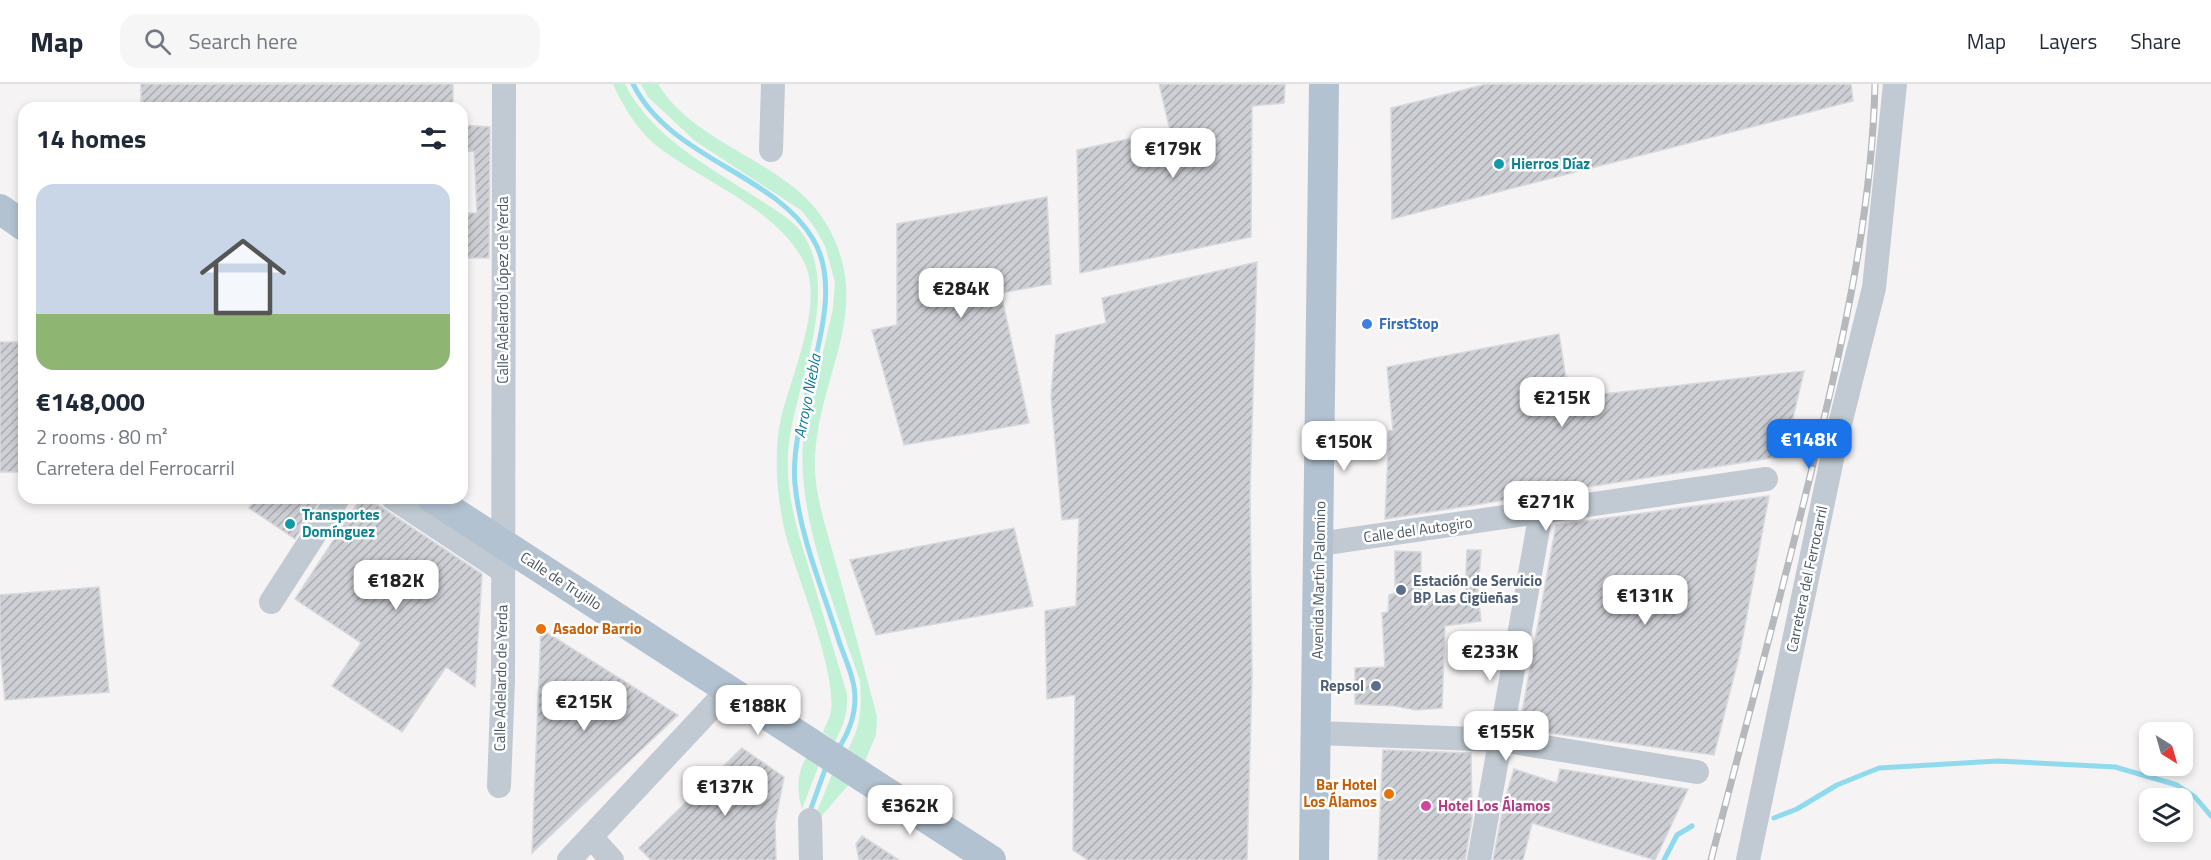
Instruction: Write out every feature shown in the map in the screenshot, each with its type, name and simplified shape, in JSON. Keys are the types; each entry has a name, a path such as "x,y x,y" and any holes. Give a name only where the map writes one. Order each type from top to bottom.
{"main road":[{"name":"Avenida Martín Palomino","path":"1314,860 1324,84"},
{"path":"0,209 18,222"},
{"name":"Calle de Trujillo","path":"439,504 503,557 729,689 991,860"}],"street":[{"name":"Calle Adelardo López de Yerda","path":"502,495 504,84"},
{"path":"771,150 773,84"},
{"name":"Carretera del Ferrocarril","path":"1748,860 1836,440 1875,288 1895,84"},
{"name":"Calle del Autogiro","path":"1319,544 1766,479"},
{"name":"Calle Adelardo de Yerda","path":"499,786 502,495"},
{"path":"271,602 334,504"},
{"path":"404,504 503,557"},
{"path":"1479,860 1541,512"},
{"path":"569,860 729,689"},
{"path":"1317,733 1501,740 1697,772"},
{"path":"810,820 811,860"},
{"path":"591,837 612,860"}],"green space":[{"path":"613,84 625,84 636,103 650,120 683,149 790,221 806,239 815,262 818,287 817,313 813,340 793,419 789,443 788,478 798,530 847,694 845,718 835,741 823,732 830,716 829,678 816,627 786,536 777,477 777,447 781,418 809,317 811,296 809,277 803,260 790,241 774,225 756,210 650,140 632,118"},
{"path":"641,84 658,84 675,106 696,124 791,185 811,203 827,225 840,255 846,284 845,313 819,426 815,471 821,511 877,717 876,735 865,761 848,749 856,733 860,716 860,681 820,563 806,502 803,471 803,442 833,308 835,282 825,246 802,211 695,141 648,97"},
{"path":"808,754 820,762 802,809 799,781"},
{"path":"833,772 851,782 818,820 814,819"}],"building":[{"path":"141,84 453,84 453,102 141,102"},
{"path":"1159,84 1285,84 1284,103 1252,106 1251,237 1080,273 1077,150 1170,130"},
{"name":"Hierros Díaz","path":"1487,84 1851,84 1853,101 1392,219 1391,108"},
{"path":"468,125 490,127 489,258 468,258 468,213 477,213 474,151 468,152"},
{"path":"1047,197 1051,284 1001,293 1029,423 904,445 872,330 897,325 897,224"},
{"path":"1257,262 1250,491 1252,677 1247,860 1088,860 1073,850 1075,695 1047,699 1045,611 1076,606 1079,518 1062,520 1051,396 1056,335 1106,323 1102,298"},
{"path":"1559,334 1569,398 1804,371 1784,456 1385,519 1389,431 1393,430 1387,367"},
{"path":"0,342 18,342 18,472 0,472"},
{"path":"1769,496 1740,652 1714,755 1519,729 1556,525"},
{"name":"Transportes Domínguez","path":"252,504 317,504 295,539 249,508"},
{"path":"357,504 376,504 482,574 475,687 446,667 402,732 332,686 361,643 295,599"},
{"path":"1014,528 1033,606 876,635 850,560"},
{"path":"1467,550 1481,550 1478,594 1481,621 1445,626 1442,708 1416,710 1395,706 1355,704 1355,668 1385,667 1382,613 1388,612 1389,595 1395,593 1395,551 1421,552 1421,597 1450,598 1465,596"},
{"path":"99,587 109,692 5,700 0,649 0,595"},
{"path":"541,629 678,715 532,853"},
{"path":"742,748 784,777 775,823 776,860 651,860 639,848"},
{"name":"Hotel Los Álamos","path":"1383,750 1471,753 1472,819 1465,860 1378,860"},
{"path":"1514,769 1557,783 1560,769 1688,789 1655,860 1532,823 1523,860 1493,860 1504,803"},
{"path":"862,836 899,860 859,860 856,844"}],"waterway":[{"name":"Arroyo Niebla","path":"633,84 650,109 671,131 774,197 796,216 813,239 823,265 826,294 823,325 800,423 795,454 795,484 807,544 855,691 852,718 838,749"},
{"path":"1774,818 1797,809 1837,785 1879,768 1998,761 2115,767 2177,785 2195,797 2211,816"},
{"name":"Arroyo Niebla","path":"809,814 827,764"},
{"path":"1664,860 1677,835 1692,826"}],"railway":[{"path":"1711,860 1802,510 1846,321 1868,179 1875,84"}],"place":[{"name":"Hierros Díaz","path":"1499,164"},
{"name":"FirstStop","path":"1367,324"},
{"name":"Transportes Domínguez","path":"290,524"},
{"name":"Estación de Servicio BP Las Cigüeñas","path":"1401,590"},
{"name":"Asador Barrio","path":"541,629"},
{"name":"Repsol","path":"1376,686"},
{"name":"Bar Hotel Los Álamos","path":"1389,794"},
{"name":"Hotel Los Álamos","path":"1426,806"}]}
